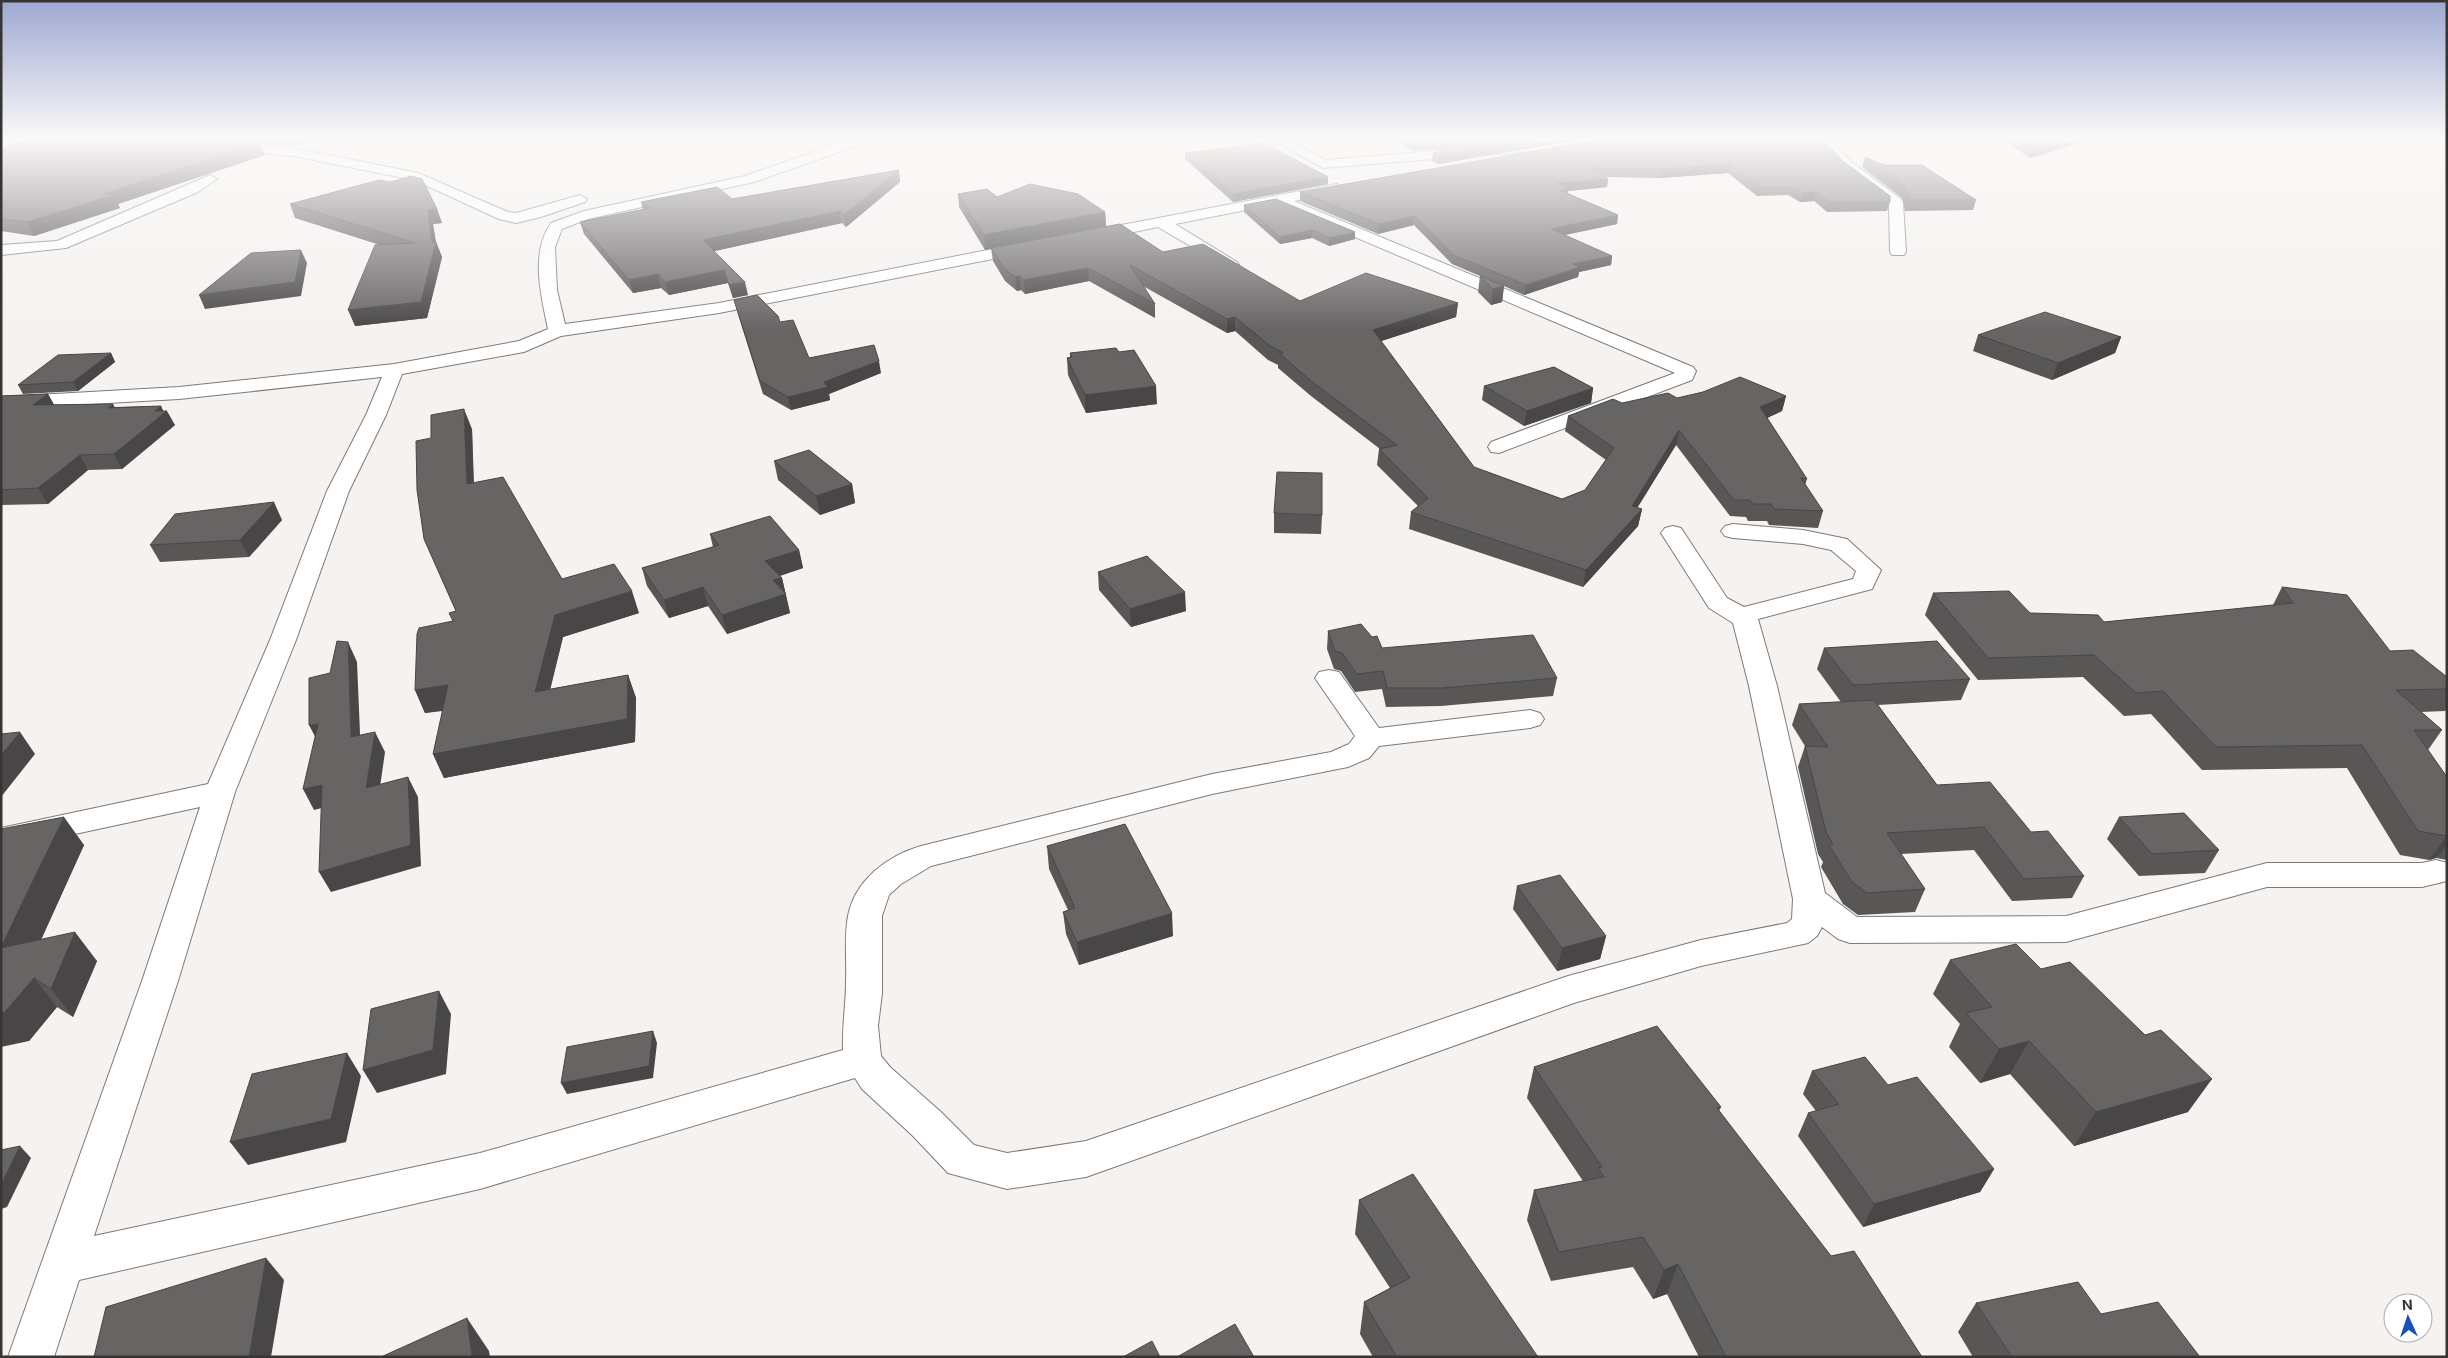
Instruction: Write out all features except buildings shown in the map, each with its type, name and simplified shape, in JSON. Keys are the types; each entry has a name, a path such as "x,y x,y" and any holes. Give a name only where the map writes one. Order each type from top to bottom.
{"street":[{"path":"1,250 60,245 159,203"},
{"path":"476,203 504,216 516,218 565,203"},
{"path":"557,330 549,290 547,247 556,226 569,219 634,203"},
{"path":"1072,239 1257,203"},
{"path":"1288,203 1686,371 1685,376 1499,447"},
{"path":"1896,203 1898,252"},
{"path":"1162,223 1242,271"},
{"path":"1,403 178,393 394,370 524,346 557,330 719,308 1044,244"},
{"path":"31,1357 160,981 220,792 283,640 338,492 376,415 394,370"},
{"path":"1733,531 1803,537 1839,544 1869,570 1863,584 1748,614 1745,619"},
{"path":"1530,719 1371,738 1358,751 1338,760 1212,784 921,856 889,876 875,889 865,916 864,993 860,1026 863,1060 876,1078 927,1124 962,1160 1007,1171 1086,1159 1568,990 1701,953 1796,934 1806,928 1810,919 1810,899 1745,619 1718,603 1673,533"},
{"path":"1329,678 1371,738"},
{"path":"1,839 220,792"},
{"path":"1810,899 1850,930 2066,929 2267,875 2422,875 2436,872"},
{"path":"62,1263 480,1171 863,1060"}]}
